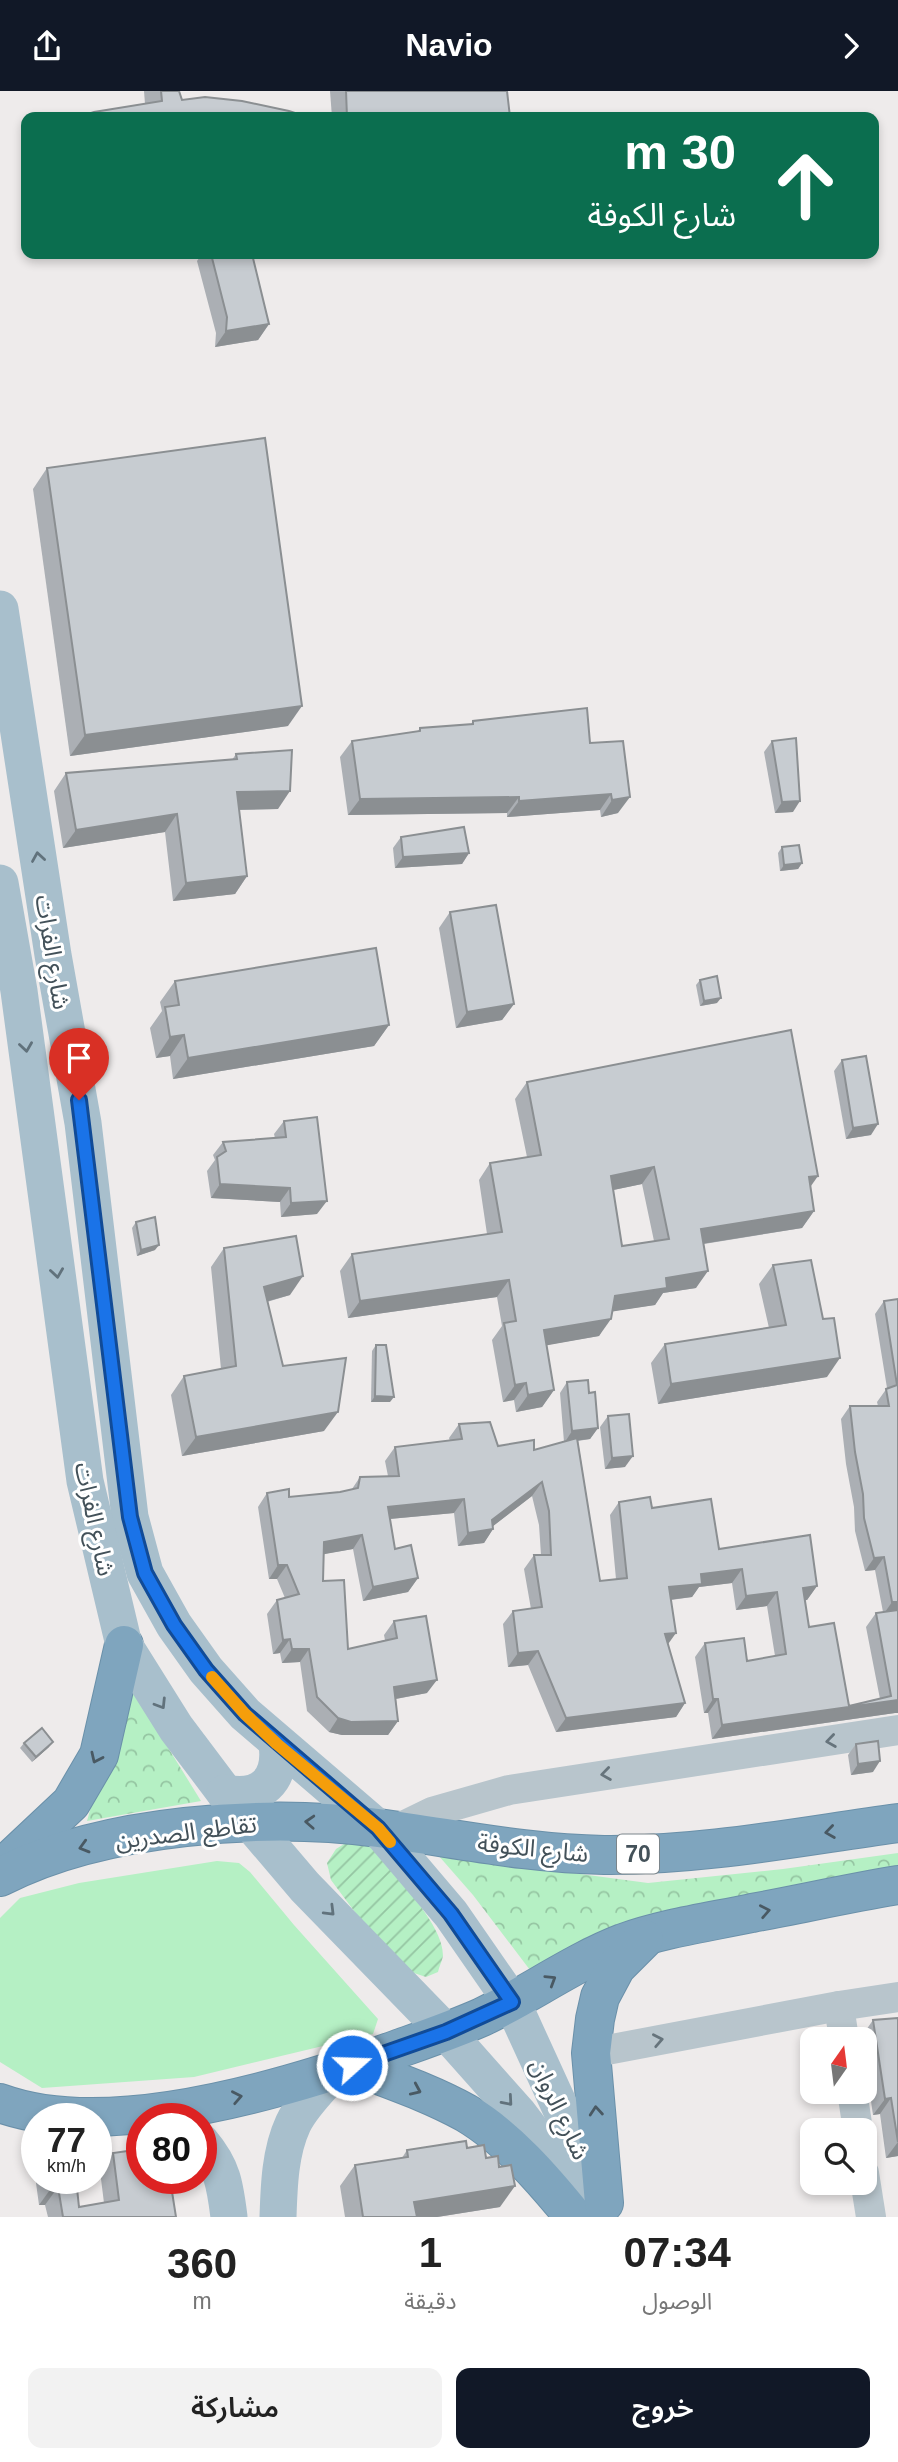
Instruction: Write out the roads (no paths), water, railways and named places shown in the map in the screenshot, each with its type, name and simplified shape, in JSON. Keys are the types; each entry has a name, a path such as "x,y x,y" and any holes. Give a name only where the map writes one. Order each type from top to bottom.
{"highway":[{"path":"0,1870 71,1803 99,1755 124,1645"},
{"name":"تقاطع الصدرين","path":"0,1877 51,1856 99,1842 197,1826 290,1821 386,1829"},
{"name":"شارع الكوفة","path":"386,1829 564,1854 643,1854 682,1852 898,1823"},
{"path":"216,2103 343,2069 446,2032 512,2002 597,1955 649,1935 898,1885"},
{"path":"591,2214 591,2053 600,1997 616,1967 649,1935"},
{"path":"343,2069 414,2088 468,2114 512,2149 544,2180 591,2214"},
{"path":"7,2109 93,2116 126,2116"}],"main road":[{"name":"شارع الفرات","path":"0,609 13,782 83,1123 133,1528 145,1573 174,1625 225,1693 277,1744 386,1829"},
{"name":"شارع الفرات","path":"0,883 9,992 85,1481 124,1645 176,1728 225,1793 252,1823"},
{"path":"225,1793 239,1796 254,1793 267,1785 275,1773 279,1759 277,1744"},
{"name":"شارع الروان","path":"252,1823 305,1887 446,2032 518,2113 591,2214"},
{"name":"شارع الروان","path":"386,1829 451,1914 512,2002 591,2214"},
{"path":"278,2217 280,2178 286,2144 294,2122 343,2069"},
{"path":"217,2162 225,2186 229,2217"}],"street":[{"path":"386,1829 432,1812 509,1790 898,1730"},
{"path":"591,2053 898,1997"},
{"path":"839,2006 842,2027"},
{"path":"868,2195 871,2217"}]}
